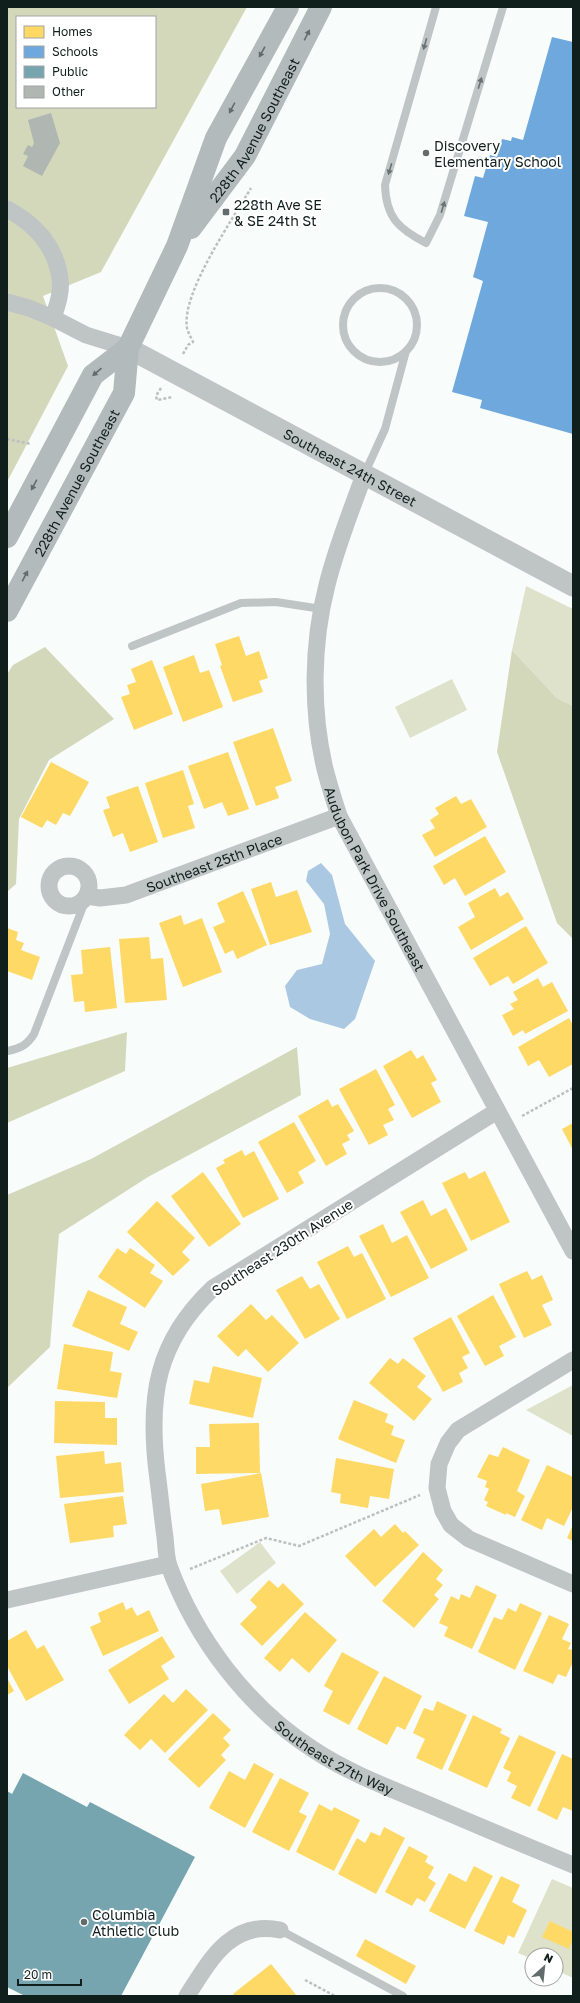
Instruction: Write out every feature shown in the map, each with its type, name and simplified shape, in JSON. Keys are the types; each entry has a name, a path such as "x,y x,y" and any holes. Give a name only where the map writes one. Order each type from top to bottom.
{"main road":[{"name":"228th Avenue Southeast","path":"7,611 124,393 128,348 177,246 216,138 288,7"},
{"name":"228th Avenue Southeast","path":"177,246 245,156 321,7"},
{"name":"228th Avenue Southeast","path":"7,537 93,375 128,348"}],"street":[{"path":"7,209 23,218 36,228 47,242 55,261 60,280 59,298 53,318"},
{"path":"7,302 29,308 53,318 86,335 128,348"},
{"name":"Southeast 24th Street","path":"128,348 573,586"},
{"name":"Audubon Park Drive Southeast","path":"364,475 326,586 318,633 316,684 318,725 325,768 339,816 500,1119 573,1252"},
{"name":"Southeast 25th Place","path":"87,896 100,898 126,895 339,816"},
{"name":"Southeast 230th Avenue","path":"171,1570 155,1453 155,1396 162,1364 174,1335 194,1307 213,1288 500,1119"},
{"path":"573,1360 458,1430 448,1444 439,1464 437,1488 443,1511 451,1525 469,1539 573,1584"},
{"path":"7,1600 171,1570"},
{"name":"Southeast 27th Way","path":"171,1570 211,1649 236,1683 274,1720 313,1750 357,1775 573,1865"},
{"path":"187,1996 209,1961 238,1934 253,1929 266,1927 280,1930"}],"lane":[{"path":"436,7 385,185 386,202 394,220 409,234 426,242 440,215 503,7"},
{"path":"364,475 385,429 406,351 413,342 417,330 416,318 412,307 405,297 395,291 383,288 371,288 360,293 351,302 344,318 344,337 350,348 360,356 371,361 384,362 406,351"},
{"path":"132,646 241,603 276,602 322,609"},
{"path":"8,1051 20,1048 29,1043 34,1034 87,896"},
{"path":"280,1930 402,1996"}],"path":[{"path":"7,440 31,444"},
{"path":"500,1119 573,1088"},
{"path":"171,1570 266,1538 299,1546 437,1488"},
{"path":"305,1980 335,1996"}],"green space":[{"path":"7,7 247,7 101,272 43,296 68,366 7,482"},
{"path":"526,586 573,609 573,706 557,698 512,650"},
{"path":"45,647 114,719 49,760 19,819 16,884 7,892 7,674 13,665"},
{"path":"512,650 557,698 573,706 573,939 557,923 497,752"},
{"path":"452,679 467,710 410,738 395,707"},
{"path":"127,1032 125,1071 7,1123 7,1068"},
{"path":"297,1047 301,1095 148,1177 59,1234 50,1347 7,1388 7,1195 91,1159"},
{"path":"573,1385 573,1436 526,1410"},
{"path":"260,1542 276,1563 237,1594 220,1571"},
{"path":"552,1879 573,1888 573,1978 564,1974 564,1947 524,1947 524,1956 518,1953"}],"water":[{"path":"321,863 332,875 345,924 375,961 355,1019 344,1029 310,1019 290,1007 285,986 297,970 322,964 330,934 324,904 306,881 308,871"}],"building: Homes":[{"path":"239,636 246,656 259,651 268,678 259,681 263,692 233,702 220,666 222,665 215,644"},
{"path":"194,655 200,673 209,670 223,707 183,722 163,667"},
{"path":"152,660 173,714 134,730 121,697 130,694 127,685 136,682 131,669"},
{"path":"273,728 292,781 275,787 279,798 256,806 233,742"},
{"path":"228,752 249,809 228,816 222,802 204,809 188,766"},
{"path":"51,762 89,782 70,816 63,813 56,825 47,820 42,828 21,817"},
{"path":"183,770 194,804 188,806 195,828 163,838 145,783"},
{"path":"138,786 158,842 130,852 123,833 113,837 103,810 110,808 106,797"},
{"path":"456,796 461,804 471,799 487,827 435,857 422,835 435,828 430,820 439,814 435,808"},
{"path":"485,836 506,872 465,896 455,878 444,885 433,866"},
{"path":"271,882 276,897 297,890 312,932 270,945 251,889"},
{"path":"495,888 500,897 508,892 524,919 471,950 458,927 475,917 468,903"},
{"path":"243,891 267,945 237,959 233,950 225,954 213,927 225,922 217,903"},
{"path":"181,915 184,925 202,918 222,972 183,987 159,923"},
{"path":"526,926 548,963 513,984 508,976 490,986 473,958"},
{"path":"7,928 18,932 16,940 24,943 21,950 40,957 32,980 7,971"},
{"path":"149,937 151,959 163,958 167,1000 125,1003 119,939"},
{"path":"110,947 117,1008 85,1012 84,1001 74,1002 71,975 83,974 81,950"},
{"path":"538,978 543,987 552,982 568,1011 525,1034 523,1030 513,1036 502,1015 514,1009 510,1004 518,1000 513,992"},
{"path":"569,1018 573,1025 573,1064 549,1077 539,1060 528,1066 518,1047"},
{"path":"411,1050 417,1059 423,1055 437,1080 431,1083 441,1102 412,1118 383,1066"},
{"path":"376,1069 395,1105 388,1109 394,1120 383,1125 388,1135 369,1145 339,1089"},
{"path":"328,1099 332,1107 338,1104 354,1131 347,1135 350,1140 342,1144 347,1154 326,1166 298,1116"},
{"path":"294,1122 316,1161 298,1172 304,1183 287,1193 258,1142"},
{"path":"573,1123 573,1150 562,1129"},
{"path":"242,1150 245,1156 254,1151 279,1199 243,1218 216,1168 225,1163 223,1160"},
{"path":"485,1171 510,1222 471,1241 442,1183 465,1172 469,1179"},
{"path":"203,1172 241,1224 209,1247 171,1196"},
{"path":"423,1200 431,1216 446,1208 468,1250 431,1269 400,1212"},
{"path":"157,1201 195,1238 182,1252 190,1260 173,1276 127,1232"},
{"path":"383,1224 392,1243 407,1235 429,1278 391,1297 359,1236"},
{"path":"348,1246 354,1257 362,1253 386,1299 347,1319 317,1262"},
{"path":"117,1248 126,1254 130,1248 155,1265 150,1273 163,1281 145,1308 98,1277"},
{"path":"527,1271 532,1280 542,1275 553,1300 542,1305 552,1325 524,1338 499,1284"},
{"path":"302,1276 310,1289 319,1284 340,1319 305,1339 276,1290"},
{"path":"88,1290 127,1307 120,1324 138,1332 129,1351 72,1326"},
{"path":"493,1295 516,1337 499,1346 504,1356 485,1366 457,1316"},
{"path":"251,1304 266,1320 272,1315 299,1343 268,1372 246,1349 238,1357 217,1336"},
{"path":"451,1317 470,1353 462,1357 468,1368 459,1373 463,1382 443,1392 413,1338"},
{"path":"64,1344 113,1352 110,1371 122,1373 117,1398 57,1389"},
{"path":"390,1358 398,1364 403,1358 426,1376 417,1387 432,1399 414,1421 369,1383"},
{"path":"213,1366 262,1378 253,1418 189,1404 194,1380 209,1383"},
{"path":"354,1400 388,1414 385,1422 394,1426 391,1435 405,1440 396,1463 338,1439"},
{"path":"55,1401 105,1402 105,1418 117,1418 117,1445 54,1443"},
{"path":"259,1423 260,1473 196,1474 196,1447 210,1447 209,1424"},
{"path":"503,1447 530,1460 517,1491 525,1496 515,1517 506,1513 506,1515 486,1506 488,1502 484,1500 489,1489 485,1487 487,1481 477,1477 489,1454 498,1457"},
{"path":"104,1451 105,1464 121,1462 124,1492 60,1498 56,1456"},
{"path":"336,1458 394,1469 389,1499 370,1496 368,1508 340,1503 341,1494 331,1492"},
{"path":"547,1465 573,1477 573,1507 564,1526 547,1518 542,1530 521,1520"},
{"path":"261,1473 269,1517 222,1525 219,1509 205,1511 201,1484"},
{"path":"123,1496 127,1524 113,1526 114,1537 70,1543 64,1504"},
{"path":"395,1524 403,1533 405,1531 419,1545 375,1587 345,1556 374,1529 381,1537"},
{"path":"573,1525 573,1541 567,1538"},
{"path":"423,1552 443,1570 436,1579 443,1585 434,1595 439,1599 414,1628 382,1601"},
{"path":"269,1580 278,1588 283,1583 304,1604 262,1646 240,1624 257,1607 250,1600"},
{"path":"476,1585 497,1595 472,1649 444,1636 448,1627 439,1623 451,1596 459,1600 461,1594 470,1598"},
{"path":"123,1602 126,1610 132,1607 137,1616 149,1610 159,1631 103,1656 90,1627 101,1622 98,1613"},
{"path":"520,1603 542,1613 515,1670 478,1652 494,1617 502,1620 508,1608 516,1612"},
{"path":"305,1612 337,1640 309,1673 292,1658 280,1672 264,1658"},
{"path":"549,1615 569,1624 562,1639 571,1643 568,1649 573,1650 573,1662 566,1677 558,1674 553,1684 523,1671"},
{"path":"26,1630 37,1649 44,1645 64,1680 26,1701 7,1666 7,1641"},
{"path":"162,1636 175,1657 161,1666 169,1679 129,1704 108,1670"},
{"path":"342,1652 379,1672 349,1725 323,1711 333,1691 324,1686"},
{"path":"384,1676 422,1696 405,1730 397,1726 387,1745 357,1729"},
{"path":"7,1678 14,1691 7,1695"},
{"path":"186,1689 208,1710 165,1753 151,1739 140,1750 124,1735 164,1694 173,1703"},
{"path":"437,1701 467,1715 442,1770 416,1758 425,1739 413,1733 424,1708 433,1711"},
{"path":"213,1713 231,1730 223,1738 230,1745 221,1755 226,1760 199,1788 168,1759"},
{"path":"473,1715 502,1729 500,1733 510,1738 487,1788 448,1770"},
{"path":"519,1735 556,1752 530,1807 511,1798 517,1786 507,1781 511,1772 503,1768"},
{"path":"562,1754 573,1759 573,1811 563,1807 557,1820 537,1810"},
{"path":"254,1763 274,1774 245,1828 209,1808 229,1771 245,1780"},
{"path":"280,1778 309,1793 299,1812 307,1816 289,1851 252,1832"},
{"path":"319,1804 332,1811 334,1807 360,1820 334,1871 296,1852"},
{"path":"384,1827 405,1838 376,1894 338,1874 357,1838 365,1843 371,1832 380,1836"},
{"path":"409,1846 428,1856 425,1862 434,1867 428,1878 436,1883 425,1902 417,1898 412,1906 385,1892"},
{"path":"474,1866 493,1876 465,1929 429,1911 449,1873 466,1882"},
{"path":"501,1876 520,1885 512,1902 527,1910 514,1938 508,1935 504,1945 474,1931"},
{"path":"550,1921 573,1932 573,1939 569,1949 542,1937"},
{"path":"365,1939 416,1966 406,1984 356,1956"},
{"path":"271,1964 297,1996 234,1996 233,1994"}],"building: Schools":[{"path":"552,37 573,42 573,434 480,408 482,400 452,392 483,281 473,277 488,222 464,216 475,176 483,178 490,155 497,157 502,139 511,141 512,137 523,140"}],"building: Public":[{"name":"Columbia Athletic Club","path":"23,1773 87,1807 90,1802 195,1857 121,1996 25,1996 7,1987 7,1791 12,1794"}],"building: Other":[{"path":"51,113 60,143 42,176 23,166 28,156 23,154 28,145 32,147 34,143 28,120"}],"place":[{"name":"Discovery Elementary School","path":"426,153"},
{"name":"228th Ave SE & SE 24th St","path":"226,212"},
{"name":"Columbia Athletic Club","path":"84,1922"}]}
